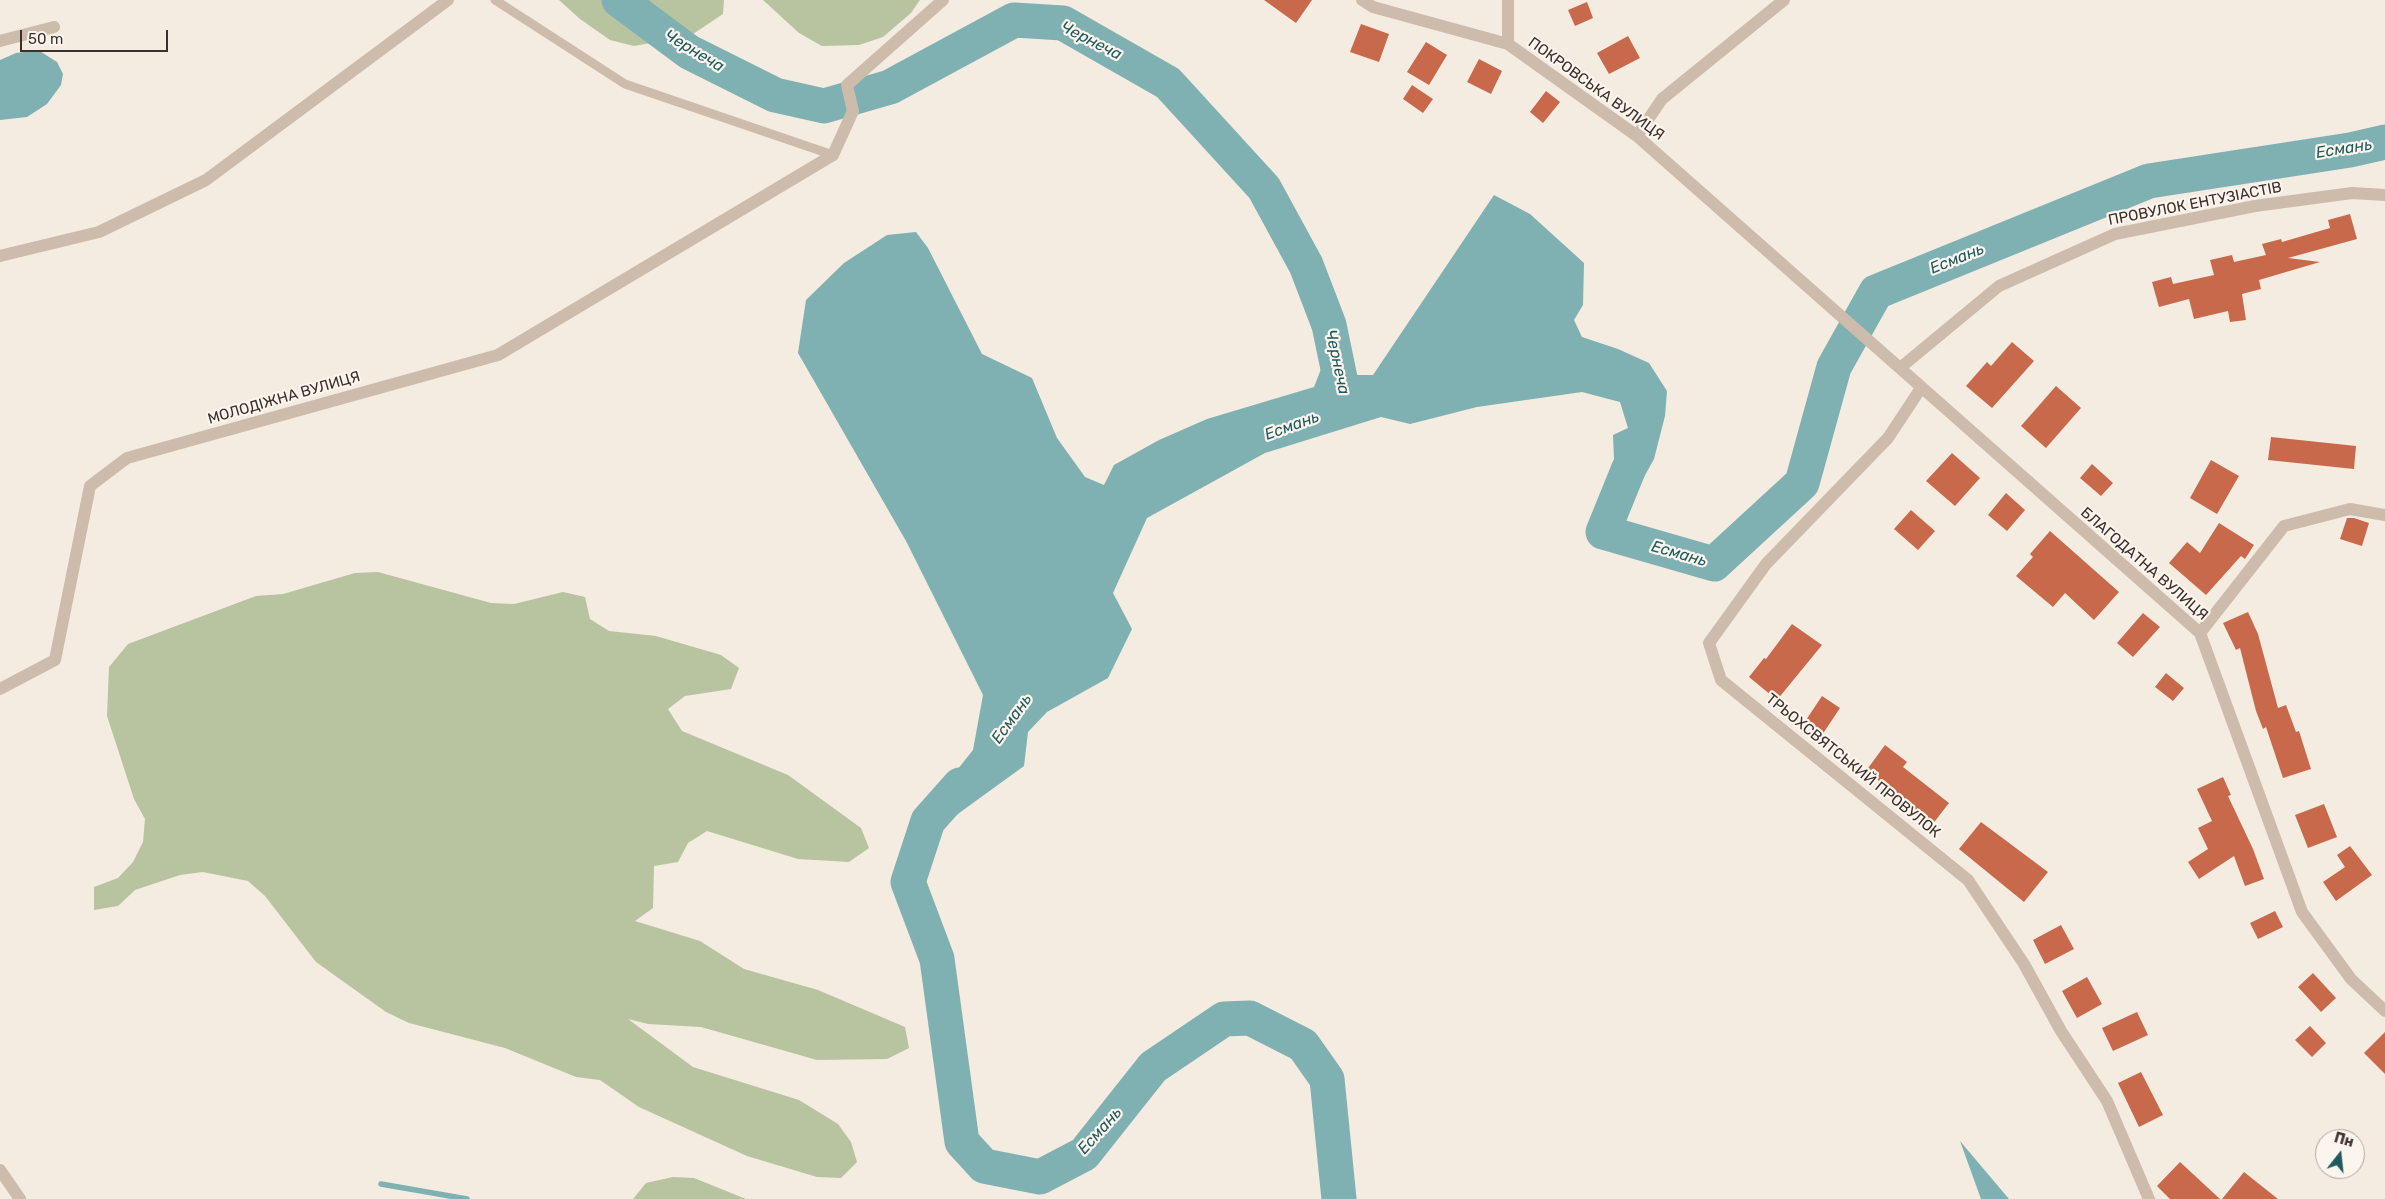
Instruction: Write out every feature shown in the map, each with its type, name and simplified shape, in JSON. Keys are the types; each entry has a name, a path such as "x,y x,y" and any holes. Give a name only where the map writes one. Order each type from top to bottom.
{"street":[{"path":"0,256 99,232 206,180 448,0"},
{"path":"833,155 853,111 847,85 943,0"},
{"name":"ПОКРОВСЬКА ВУЛИЦЯ","path":"1362,0 1373,7 1508,44 1636,136 1884,354"},
{"path":"1508,0 1508,44"},
{"path":"1636,136 1662,98 1784,0"},
{"path":"0,41 54,27"},
{"name":"МОЛОДІЖНА ВУЛИЦЯ","path":"0,689 55,660 90,486 127,458 498,355 833,155"},
{"name":"ПРОВУЛОК ЕНТУЗІАСТІВ","path":"1900,368 2000,286 2115,234 2255,206 2352,193 2385,195"},
{"name":"БЛАГОДАТНА ВУЛИЦЯ","path":"1884,354 1920,388 2200,633 2302,912 2351,979 2385,1011"},
{"name":"ТРЬОХСВЯТСЬКИЙ ПРОВУЛОК","path":"1920,388 1888,438 1766,564 1709,643 1721,680 1968,880 2024,964 2061,1031 2107,1101 2149,1199"},
{"path":"2200,633 2284,526 2350,509 2385,515"},
{"path":"0,1170 20,1199"}],"lane":[{"path":"495,0 625,84 833,155"}],"green space":[{"path":"559,0 724,0 723,14 690,36 634,46 610,40 580,19"},
{"path":"763,0 920,0 911,13 883,37 859,45 822,46 799,33"},
{"path":"378,572 491,603 514,604 563,592 585,597 590,619 609,631 656,636 721,655 739,668 731,689 685,696 668,709 682,731 788,775 861,828 869,848 849,862 798,859 707,831 688,843 678,862 654,866 653,908 635,921 700,941 744,969 818,990 905,1027 909,1048 887,1059 817,1060 701,1027 648,1024 628,1019 693,1067 799,1100 838,1124 851,1142 857,1162 841,1178 817,1177 747,1156 639,1107 600,1080 576,1077 505,1048 409,1023 386,1012 316,962 265,896 248,881 203,872 180,875 135,890 118,906 94,910 94,887 118,878 133,862 143,842 145,819 134,799 107,716 109,667 128,644 256,596 283,594 355,573"},
{"path":"673,1177 694,1178 746,1199 633,1199 646,1183"}],"water":[{"path":"38,50 57,62 63,74 61,85 47,104 27,117 0,120 0,60 16,53"},
{"path":"1494,195 1530,214 1584,263 1583,305 1574,320 1582,337 1618,349 1649,363 1667,391 1665,416 1654,459 1639,486 1611,512 1615,483 1613,435 1628,428 1620,402 1582,392 1477,407 1410,424 1381,417 1265,453 1147,518 1113,593 1132,629 1108,678 1047,712 1028,732 1024,766 944,824 928,821 942,789 973,750 983,695 906,541 798,353 806,300 844,263 887,235 916,232 928,248 982,354 1032,378 1057,438 1085,477 1104,485 1114,465 1159,440 1207,419 1314,387 1325,359 1340,375 1373,375"},
{"path":"1960,1141 2009,1199 1981,1199"}],"building":[{"path":"1264,0 1312,0 1296,23"},
{"path":"1587,2 1593,18 1575,26 1568,10"},
{"path":"1361,24 1389,34 1379,62 1350,52"},
{"path":"1628,36 1640,58 1609,74 1597,53"},
{"path":"1426,42 1447,55 1429,85 1407,72"},
{"path":"1479,59 1502,71 1491,94 1467,82"},
{"path":"1412,85 1433,99 1423,113 1403,99"},
{"path":"1546,91 1560,102 1543,123 1530,112"},
{"path":"2350,214 2357,239 2288,258 2320,262 2259,280 2261,289 2242,294 2246,320 2230,322 2228,311 2194,319 2189,299 2159,307 2152,282 2171,277 2173,284 2214,275 2210,260 2232,255 2234,262 2266,255 2262,244 2281,239 2282,242 2330,228 2328,220"},
{"path":"2012,342 2034,361 1992,408 1966,386 1987,362 1991,366"},
{"path":"2056,386 2081,408 2046,448 2021,426"},
{"path":"2271,437 2356,446 2354,469 2268,460"},
{"path":"1952,453 1980,478 1955,506 1926,481"},
{"path":"2211,460 2239,476 2217,514 2190,498"},
{"path":"2092,464 2113,483 2101,496 2080,478"},
{"path":"2006,493 2025,510 2007,531 1988,515"},
{"path":"1911,510 1935,531 1918,550 1894,529"},
{"path":"2347,518 2354,518 2369,523 2362,546 2340,539"},
{"path":"2219,523 2254,545 2245,559 2241,556 2206,595 2169,563 2187,542 2200,553"},
{"path":"2050,531 2119,592 2094,620 2065,593 2053,607 2016,576 2033,557 2030,554"},
{"path":"2248,612 2258,634 2278,708 2286,705 2296,732 2299,731 2311,769 2283,778 2266,727 2263,729 2256,711 2240,648 2236,650 2223,623"},
{"path":"2143,613 2160,627 2133,657 2117,643"},
{"path":"1792,624 1822,645 1777,700 1749,677 1764,658 1766,659"},
{"path":"2166,673 2184,688 2173,701 2155,687"},
{"path":"1822,696 1840,708 1822,735 1804,723"},
{"path":"1885,745 1907,762 1903,767 1949,803 1932,825 1866,771"},
{"path":"2223,777 2231,795 2228,796 2253,849 2264,879 2245,886 2234,856 2199,879 2188,862 2208,849 2198,828 2212,821 2197,789"},
{"path":"2324,804 2337,837 2308,848 2295,815"},
{"path":"1981,822 2048,872 2024,902 1959,849"},
{"path":"2350,846 2372,875 2336,901 2323,882 2345,867 2337,855"},
{"path":"2275,911 2283,927 2258,939 2250,923"},
{"path":"2061,925 2074,949 2045,964 2033,940"},
{"path":"2313,973 2336,998 2321,1012 2298,987"},
{"path":"2087,977 2102,1004 2077,1018 2062,991"},
{"path":"2137,1012 2148,1035 2113,1051 2102,1028"},
{"path":"2310,1026 2326,1043 2312,1057 2295,1040"},
{"path":"2385,1032 2385,1074 2364,1053"},
{"path":"2141,1072 2163,1115 2139,1127 2118,1083"},
{"path":"2180,1162 2220,1199 2170,1199 2157,1186"},
{"path":"2244,1172 2278,1199 2222,1199"}],"waterway":[{"name":"Чернеча","path":"619,0 689,52 775,95 824,106 890,87 1014,20 1063,23 1168,83 1264,188 1306,265 1329,325 1346,407"},
{"name":"Есмань","path":"1629,468 1603,532 1714,564 1802,483 1834,367 1876,292 2149,181 2350,150 2385,142"},
{"name":"Есмань","path":"960,785 928,821 908,882 937,959 962,1142 984,1166 1040,1177 1084,1154 1153,1067 1224,1019 1250,1018 1303,1045 1327,1079 1339,1199"},
{"path":"381,1184 467,1199"}]}
